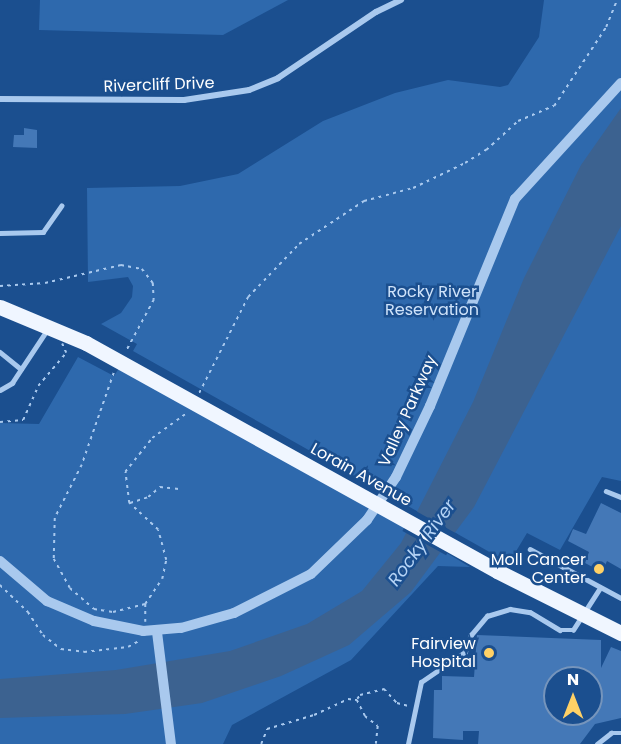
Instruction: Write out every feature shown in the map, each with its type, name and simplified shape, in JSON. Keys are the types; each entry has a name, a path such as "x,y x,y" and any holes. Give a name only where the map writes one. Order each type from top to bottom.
{"main road":[{"name":"Lorain Avenue","path":"0,307 86,343 497,571 621,633"}],"street":[{"name":"Rivercliff Drive","path":"0,99 184,100 249,90 293,69 376,12 401,0"},
{"name":"Valley Parkway","path":"0,561 47,601 68,611 123,629 157,632 199,624 261,602 311,574 367,520 411,448 515,199 621,83"},
{"path":"157,632 171,744"}],"lane":[{"path":"0,233 44,232 61,206"},
{"path":"0,390 12,383 49,326"},
{"path":"0,352 21,369"},
{"path":"606,491 621,498"},
{"path":"530,549 621,598"},
{"path":"408,744 421,682 465,652 471,635 487,616 510,609 530,612 560,630 573,630 585,615 600,588"},
{"path":"597,744 611,733 621,734"}],"path":[{"path":"196,398 248,297 299,244 364,201 413,188 454,168 486,150 518,121 554,106 606,27 617,0"},
{"path":"0,286 45,283 121,265 142,269 153,283 154,300 126,351"},
{"path":"0,422 23,420 38,386 66,353 60,348"},
{"path":"116,369 82,465 55,518 54,559 70,588 94,609 112,612 146,604"},
{"path":"145,625 146,604 166,569 165,546 158,530 129,503 124,482 130,464 152,438 185,416 191,407"},
{"path":"129,503 148,497 160,487 179,489"},
{"path":"0,585 28,612 43,635 61,649 84,652 128,646 140,640"},
{"path":"357,700 360,695 384,689 401,705 416,707"},
{"path":"261,744 267,729 314,715 348,699 357,700"},
{"path":"357,700 365,716 378,726 376,744"}],"green space":[{"path":"40,0 288,0 223,35 39,30"},
{"name":"Rocky River Reservation","path":"544,0 621,0 621,481 602,477 560,550 527,533 509,563 133,351 137,344 101,324 121,313 132,297 133,286 128,277 88,282 87,188 180,186 238,174 323,121 395,93 448,80 500,87 508,85 539,37"},
{"path":"78,357 114,376 125,359 470,567 438,566 351,660 232,725 223,744 0,744 0,423 39,424"}],"water":[{"name":"Rocky River","path":"621,108 621,226 474,507 411,592 349,645 281,676 202,703 125,714 0,718 0,679 116,670 230,651 307,624 362,591 401,543 473,402 524,278 581,165"}],"pier":[{"path":"414,510 458,534 446,555 402,531"}],"building":[{"path":"24,128 37,130 37,148 13,147 14,135 24,135"},
{"path":"601,503 621,513 621,569 607,561 602,572 585,563 589,552 568,541 573,529 586,534"},
{"path":"477,635 601,640 601,666 543,666 543,726 594,726 580,744 478,744 479,731 463,731 463,740 433,738 434,690 442,690 442,676 474,677"},
{"path":"611,647 621,651 621,718 603,722 602,666"}],"place":[{"name":"Moll Cancer Center","path":"599,569"},
{"name":"Fairview Hospital","path":"489,653"}]}
